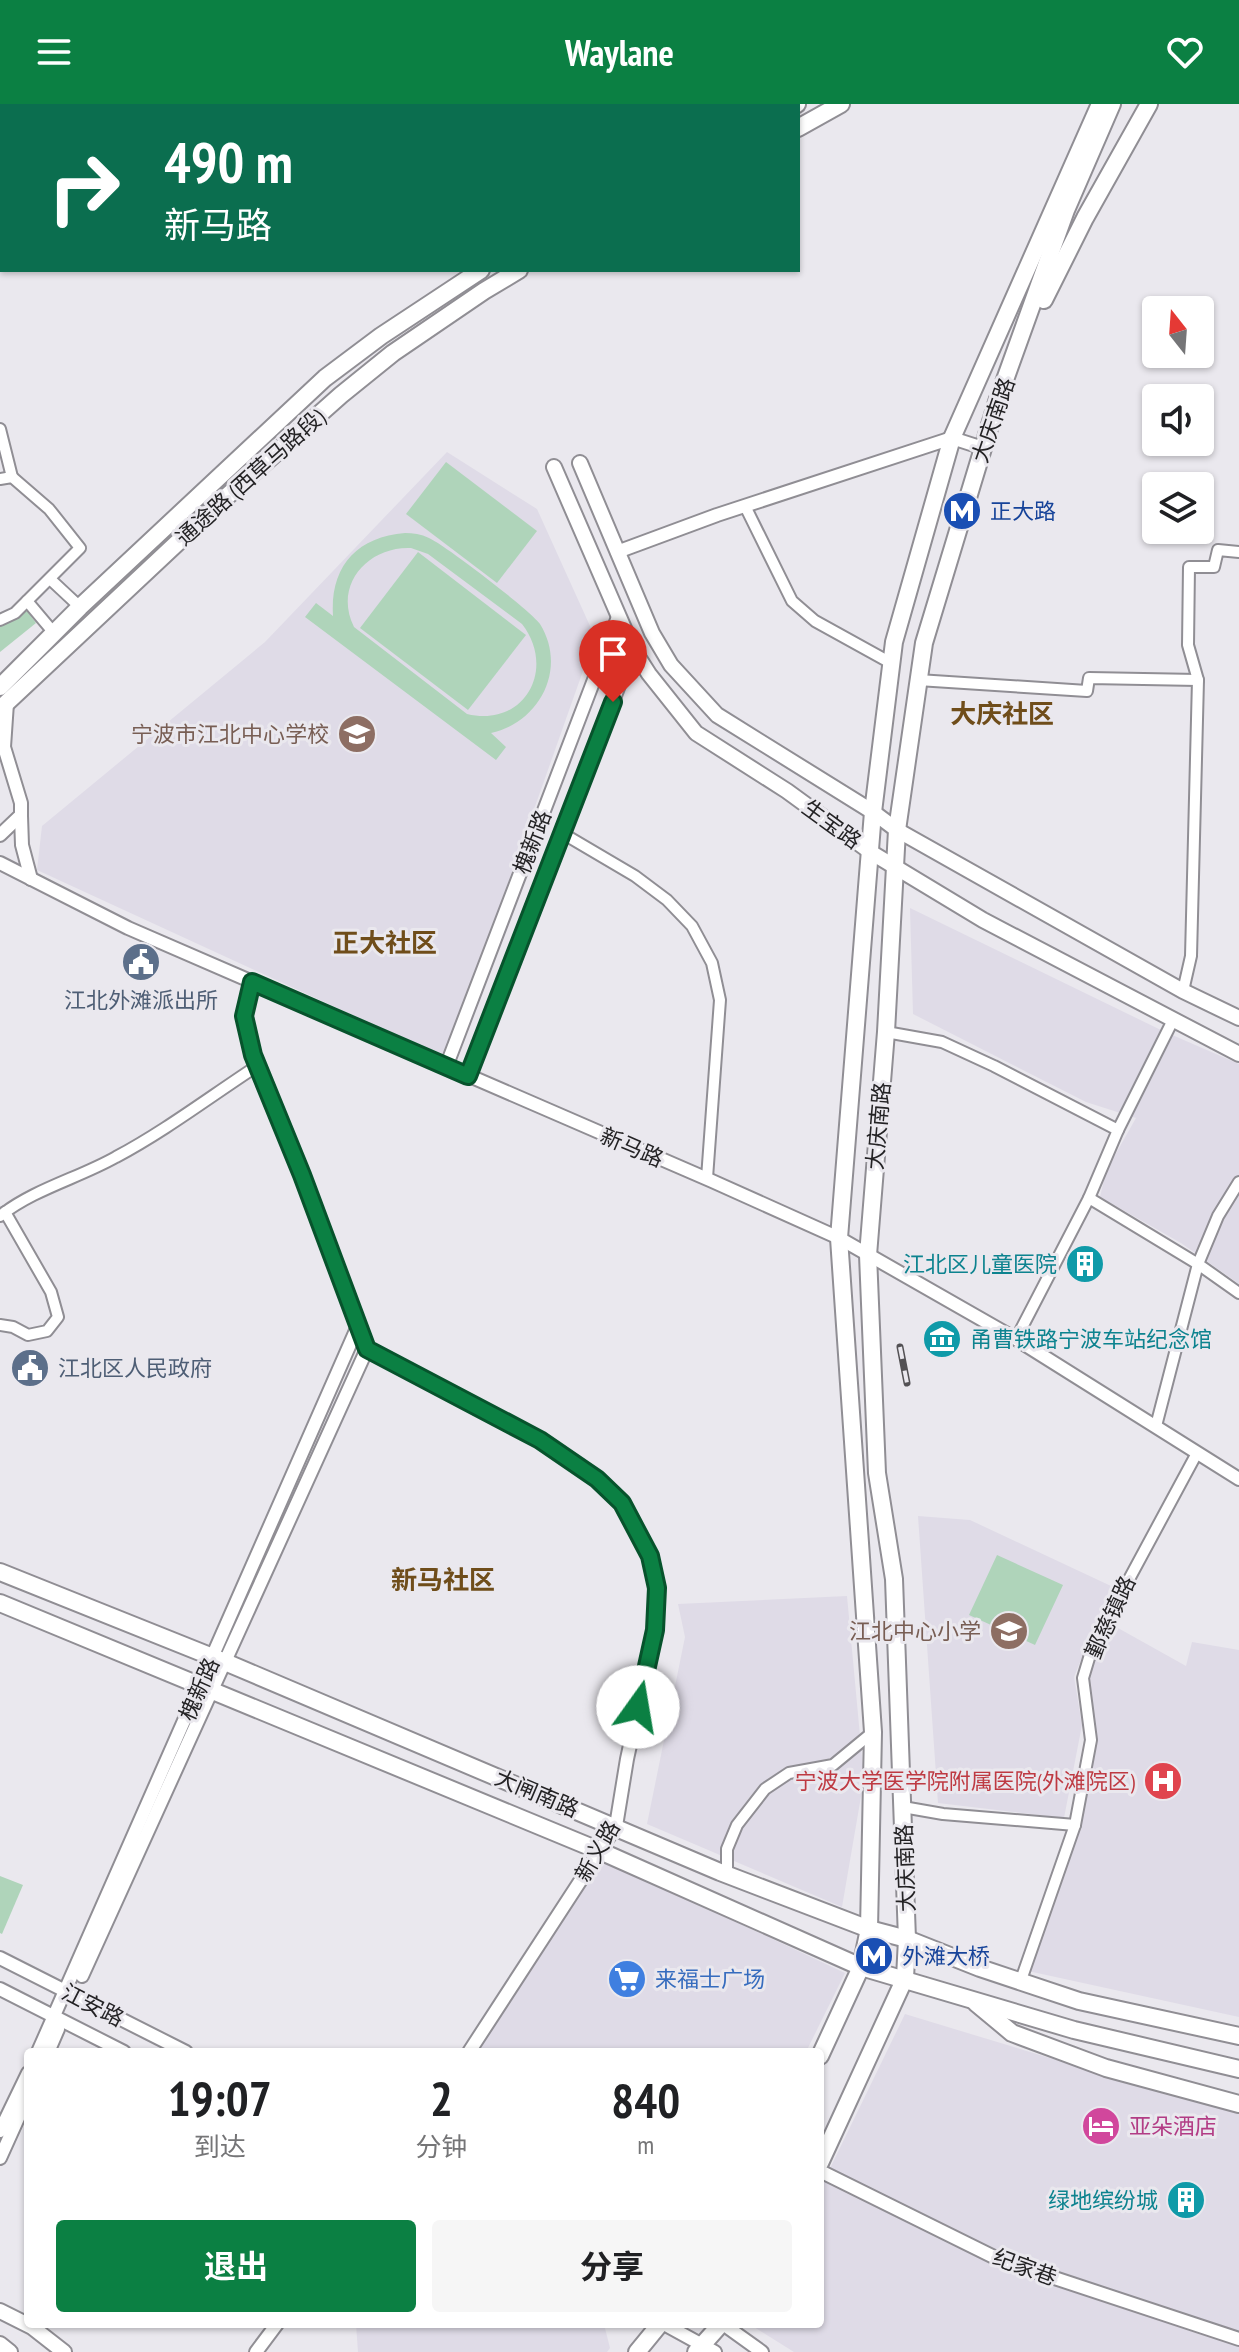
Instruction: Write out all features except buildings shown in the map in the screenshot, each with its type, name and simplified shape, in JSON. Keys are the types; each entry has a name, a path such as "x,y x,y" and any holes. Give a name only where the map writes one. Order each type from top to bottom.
{"main road":[{"path":"800,127 841,104"},
{"path":"1014,362 1085,218 1149,104"},
{"name":"大庆南路","path":"824,2154 905,1978 907,1939 894,1579 877,1473 868,1255 886,1032 897,830 924,643 983,448 1066,210 1109,105"},
{"name":"大庆南路","path":"824,2048 861,1967 869,1929 873,1732 839,1238 873,812 894,642 952,438 1109,105"},
{"name":"通途路 (西草马路段)","path":"2,699 6,676 325,378 477,272"},
{"path":"478,272 484,291"},
{"name":"通途路 (西草马路段)","path":"2,699 341,395 393,353 512,272"},
{"name":"生宝路","path":"580,463 652,633 671,665 717,715 897,830 1183,991 1239,1018"},
{"name":"生宝路","path":"554,467 633,649 696,733 787,791 896,869 983,920 1239,1054"},
{"name":"大闸南路","path":"0,1572 219,1660 727,1874 869,1929 907,1939 980,1968 1079,2001 1239,2036"},
{"name":"大闸南路","path":"0,1603 600,1851 861,1967 1074,2030 1239,2069"},
{"path":"980,1968 1239,2027"},
{"path":"969,1997 1012,2033 1106,2068 1239,2104"},
{"path":"0,2311 24,2323"},
{"path":"33,2328 64,2352"},
{"path":"637,2352 658,2328"},
{"path":"704,2350 719,2328"},
{"path":"0,2344 10,2352"}],"street":[{"path":"0,429 12,477 49,509 80,548 15,613 0,620"},
{"path":"617,552 952,438 983,448"},
{"path":"0,479 12,477"},
{"path":"745,506 792,601 815,621 891,663"},
{"path":"1183,991 1191,956 1198,680 1188,645 1189,567 1214,567 1218,550 1239,552"},
{"path":"50,579 80,607"},
{"path":"27,601 54,633"},
{"name":"槐新路","path":"446,1067 618,617"},
{"name":"槐新路","path":"468,1076 633,649"},
{"path":"918,680 1087,691 1089,678 1198,680"},
{"path":"2,699 4,747 21,803 22,845 31,879"},
{"path":"0,835 21,815"},
{"path":"562,833 635,876 667,900 692,926 712,963 720,1000 707,1178"},
{"name":"新马路","path":"0,863 128,928 839,1238 1016,1339 1239,1479"},
{"path":"252,982 244,1016 245,1030 367,1349"},
{"path":"1016,1339 1089,1198 1118,1130 1173,1020"},
{"path":"886,1032 942,1042 1118,1130"},
{"path":"0,1325 13,1327 28,1335 47,1331 58,1317 51,1292 2,1214 120,1155 257,1066"},
{"path":"1156,1426 1198,1264 1218,1216 1239,1182"},
{"path":"1089,1198 1198,1264 1239,1293"},
{"name":"槐新路","path":"219,1660 358,1326"},
{"name":"槐新路","path":"49,2048 59,2019 206,1688 367,1349"},
{"name":"新义路","path":"367,1349 540,1440 597,1479 622,1503 638,1532 650,1556 657,1588 655,1630 616,1826 472,2048"},
{"name":"鄞慈镇路","path":"1022,1977 1075,1825 1091,1740 1083,1678 1092,1648 1197,1453"},
{"path":"727,1874 727,1849 737,1825 765,1789 789,1773 833,1765 873,1732"},
{"path":"903,1807 943,1814 1075,1825"},
{"name":"江安路","path":"0,1958 178,2048"},
{"name":"江安路","path":"0,1989 116,2048"},
{"name":"槐新路","path":"41,2048 59,2019"},
{"path":"0,2131 24,2081"},
{"path":"0,2158 24,2105"},
{"name":"纪家巷","path":"824,2173 1000,2260 1239,2339"},
{"path":"256,2352 274,2328"},
{"path":"668,2328 704,2350"},
{"path":"728,2328 762,2352"}],"shaded area":[{"name":"宁波市江北中心学校","path":"447,452 537,509 595,637 446,1058 37,870 42,826 265,642"},
{"path":"910,908 1163,1031 1239,1064 1239,1284 1181,1243 1100,1197 1106,1171 1136,1118 1086,1102 913,1014"},
{"name":"江北中心小学","path":"918,1516 970,1520 1111,1586 1074,1677 1082,1725 1064,1818 938,1803"},
{"path":"847,1596 864,1779 842,1907 647,1824 685,1637 678,1604"},
{"name":"宁波大学医学院附属医院(外滩院区)","path":"1109,1623 1186,1666 1192,1642 1239,1650 1239,2017 1028,1971 1081,1824 1095,1738 1086,1680"},
{"path":"602,1859 845,1973 808,2048 479,2048"},
{"path":"905,2014 1239,2111 1239,2352 794,2352 755,2328 824,2328 824,2181"},
{"path":"356,2328 605,2328 610,2348 607,2352 358,2352"}],"green space":[{"path":"446,462 537,531 497,583 406,514"},
{"path":"414,534 438,543 505,593 540,624 548,641 551,659 544,692 523,718 491,733 506,747 496,760 305,617 316,603 333,616 336,583 342,569 360,548 388,536","holes":["411,548 428,554 522,624 532,641 536,659 535,676 519,704 505,712 487,716 467,714 354,627 348,597 358,571 369,561 395,549"]},
{"path":"418,552 526,635 468,710 360,628"},
{"path":"27,611 36,623 0,652 0,626"},
{"path":"997,1555 1063,1585 1035,1645 969,1615"},
{"path":"0,1876 23,1885 2,1934 0,1933"}],"railway":[{"path":"900,1347 907,1383"}],"place":[{"name":"正大路","path":"962,511"},
{"name":"宁波市江北中心学校","path":"357,734"},
{"name":"江北外滩派出所","path":"141,962"},
{"name":"江北区儿童医院","path":"1085,1264"},
{"name":"甬曹铁路宁波车站纪念馆","path":"942,1339"},
{"name":"江北区人民政府","path":"30,1368"},
{"name":"江北中心小学","path":"1009,1631"},
{"name":"宁波大学医学院附属医院(外滩院区)","path":"1163,1781"},
{"name":"外滩大桥","path":"874,1956"},
{"name":"来福士广场","path":"627,1979"},
{"name":"亚朵酒店","path":"1101,2126"},
{"name":"绿地缤纷城","path":"1186,2200"}],"district":[{"name":"大庆社区","path":"1002,713"},
{"name":"正大社区","path":"385,942"},
{"name":"新马社区","path":"443,1579"}],"route":[{"path":"613,702 468,1076 252,982 244,1016 253,1055 367,1349 540,1440 597,1479 622,1503 650,1556 657,1588 655,1630 638,1707"}]}
